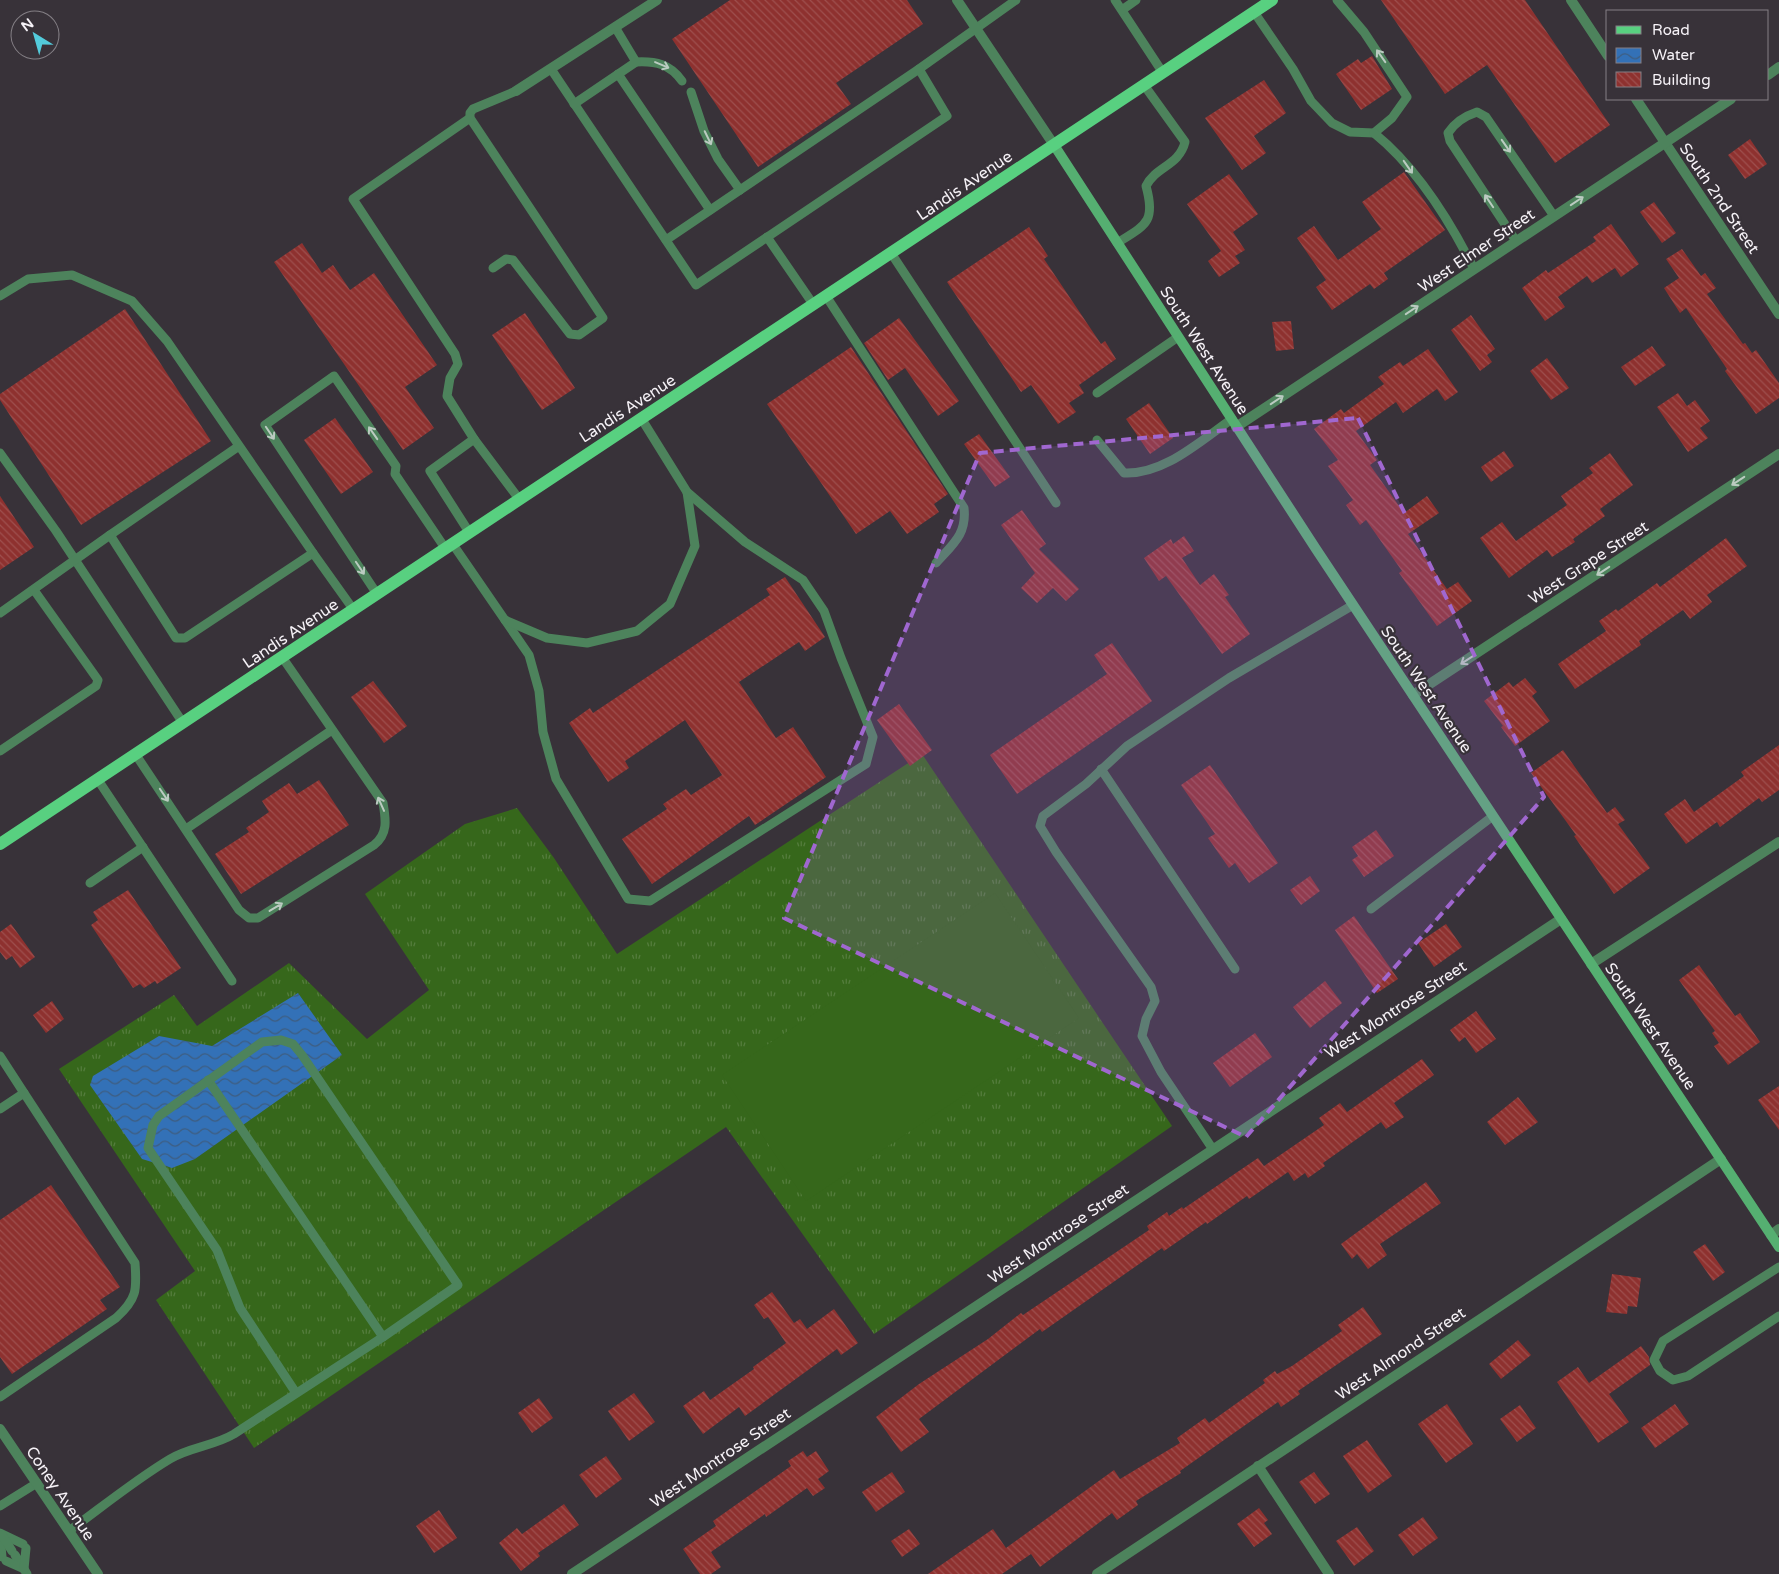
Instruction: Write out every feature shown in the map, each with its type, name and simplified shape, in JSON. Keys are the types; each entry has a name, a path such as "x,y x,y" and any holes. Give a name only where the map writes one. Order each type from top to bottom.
{"main road":[{"name":"Landis Avenue","path":"0,844 1272,0"}],"street":[{"path":"516,91 657,0"},
{"path":"957,0 1054,145"},
{"path":"1571,0 1606,53"},
{"name":"South 2nd Street","path":"1637,100 1779,314"},
{"name":"West Elmer Street","path":"1234,423 1474,269 1730,100"},
{"name":"South West Avenue","path":"1054,145 1353,605 1561,919 1721,1159 1775,1232 1779,1247"},
{"name":"West Grape Street","path":"1413,695 1779,454"},
{"path":"1591,964 1779,842"},
{"name":"West Montrose Street","path":"572,1574 1212,1148 1561,919"},
{"name":"West Almond Street","path":"1097,1574 1721,1159"},
{"name":"Coney Avenue","path":"0,1429 98,1574"},
{"path":"1258,1466 1329,1574"}],"lane":[{"path":"666,240 1016,0"},
{"path":"1115,0 1163,73"},
{"path":"1122,10 1136,0"},
{"path":"1337,0 1364,32 1407,98 1392,118 1374,133"},
{"path":"1254,12 1293,69 1311,102 1332,123 1350,132 1374,133 1400,155 1459,239 1474,269"},
{"path":"615,27 636,62"},
{"path":"574,104 636,62 655,61 674,70 682,81"},
{"path":"551,69 696,285 947,116 918,69"},
{"path":"618,74 710,210"},
{"path":"1117,243 1142,227 1148,219 1152,206 1146,186 1150,177 1179,157 1185,142 1144,85"},
{"path":"493,268 506,259 513,260 570,334 579,335 604,318 470,118 470,113 474,109 516,91"},
{"path":"691,92 704,132 718,159 740,190"},
{"path":"1516,241 1450,141 1448,133 1452,126 1467,115 1477,112 1486,117 1554,216"},
{"path":"470,118 353,199 454,354 458,364 450,378 447,396 474,439 520,499"},
{"path":"767,237 813,304"},
{"path":"891,253 1056,503"},
{"path":"0,296 28,279 72,275 132,301 167,341 353,610"},
{"path":"826,296 964,508 965,522 958,539 936,563"},
{"path":"1097,393 1178,336"},
{"path":"377,594 265,425 334,376 396,466 395,474 529,655 539,691 543,732 556,779 628,899 650,901 866,764 873,737 840,658 824,611 803,580 745,542 687,492 641,418"},
{"path":"1097,440 1124,473 1138,474 1155,468 1178,456 1234,423"},
{"path":"469,532 430,471 474,439"},
{"path":"0,613 74,559 239,446"},
{"path":"0,453 74,559 183,723"},
{"path":"504,620 547,638 587,643 637,631 670,604 695,546 687,492"},
{"path":"110,535 176,638 185,638 313,553"},
{"path":"0,751 96,686 98,680 34,590"},
{"path":"1212,1148 1161,1072 1142,1036 1146,1019 1155,1001 1151,987 1056,852 1040,826 1043,816 1101,770 1127,746 1229,678 1353,605"},
{"path":"136,754 239,910 249,918 258,918 374,845 382,839 385,831 383,803 282,657"},
{"path":"186,829 332,730"},
{"path":"1101,770 1234,969"},
{"path":"98,780 232,981"},
{"path":"1370,909 1493,816"},
{"path":"90,884 143,847"},
{"path":"69,1531 170,1458 190,1449 222,1441 383,1337 458,1285 302,1055 293,1044 271,1040 262,1042 159,1116 153,1125 148,1148 217,1250 240,1308 296,1393"},
{"path":"0,1056 135,1263 137,1289 130,1305 116,1318 0,1397"},
{"path":"208,1080 383,1337"},
{"path":"0,1109 24,1093"},
{"path":"1779,1267 1663,1341 1654,1360 1660,1371 1673,1380 1688,1376 1779,1316"},
{"path":"0,1506 37,1483"},
{"path":"0,1534 25,1546 26,1571"},
{"path":"0,1534 26,1571"},
{"path":"0,1534 4,1559 26,1571"}],"highlighted area":[{"path":"1358,418 1544,797 1246,1137 784,918 980,453"}],"green space":[{"path":"922,754 1172,1126 874,1334 726,1127 254,1448 156,1300 195,1271 59,1069 174,995 197,1026 289,963 367,1039 429,990 365,894 465,824 517,808 554,858 617,954"},
{"path":"995,893 1079,1018 806,1201 722,1075"}],"water":[{"path":"298,993 342,1055 195,1159 172,1168 142,1159 90,1085 93,1076 159,1036 212,1046"}],"building":[{"path":"730,0 907,0 923,24 836,83 851,104 758,167 672,39"},
{"path":"1381,0 1525,0 1610,125 1555,163 1487,65 1445,94"},
{"path":"1372,56 1392,89 1361,110 1336,74 1358,59 1361,63"},
{"path":"1264,80 1286,113 1254,136 1266,153 1242,170 1205,118"},
{"path":"1750,139 1767,164 1745,179 1728,155"},
{"path":"1404,172 1445,230 1384,273 1388,279 1374,289 1370,284 1332,310 1316,287 1326,280 1297,238 1314,226 1338,260 1381,229 1362,202"},
{"path":"1229,174 1258,214 1233,232 1245,250 1235,256 1240,263 1219,277 1208,261 1221,251 1187,204"},
{"path":"1654,202 1676,233 1662,243 1640,212"},
{"path":"1611,224 1639,264 1621,277 1615,268 1592,283 1587,276 1558,297 1565,307 1545,321 1522,288 1546,270 1548,273 1596,241 1593,237"},
{"path":"1029,227 1048,256 1044,259 1101,344 1105,341 1116,359 1079,385 1084,393 1069,403 1076,412 1058,424 1031,385 1021,392 947,282"},
{"path":"302,243 322,273 333,265 350,290 374,273 437,365 405,387 434,428 403,450 274,262"},
{"path":"1682,249 1701,276 1705,273 1716,288 1707,294 1743,344 1745,343 1752,353 1756,350 1779,383 1779,398 1756,414 1725,371 1727,369 1686,308 1680,313 1664,288 1679,278 1666,259"},
{"path":"125,309 211,441 81,525 0,400 0,394"},
{"path":"525,313 575,388 542,410 492,335"},
{"path":"1471,315 1495,349 1487,355 1492,362 1480,371 1451,330"},
{"path":"899,318 959,401 938,416 905,368 888,380 864,343"},
{"path":"1291,321 1294,349 1276,351 1272,322"},
{"path":"1652,346 1666,365 1635,386 1621,367"},
{"path":"851,347 948,494 934,504 939,512 907,534 890,511 856,534 767,404"},
{"path":"1428,349 1458,392 1445,401 1437,389 1403,413 1396,402 1356,431 1377,460 1370,465 1404,513 1427,496 1439,513 1408,534 1447,589 1458,582 1472,601 1437,626 1399,573 1402,571 1366,520 1360,525 1346,505 1353,500 1328,466 1338,460 1314,429 1341,409 1344,413 1384,384 1378,377 1400,362 1403,366"},
{"path":"1547,358 1569,388 1551,400 1530,371"},
{"path":"1678,393 1687,406 1695,400 1710,421 1700,428 1708,438 1688,452 1657,407"},
{"path":"1149,403 1173,438 1150,454 1126,419"},
{"path":"335,418 373,472 341,494 304,440"},
{"path":"979,434 1010,477 995,487 964,444"},
{"path":"1504,451 1514,466 1491,482 1481,467"},
{"path":"1610,453 1633,485 1600,509 1605,516 1573,539 1575,542 1552,557 1547,550 1509,578 1480,538 1502,522 1516,541 1567,505 1561,496 1593,473 1589,468"},
{"path":"0,496 34,547 0,570"},
{"path":"1022,510 1046,544 1039,549 1079,589 1066,601 1053,588 1037,603 1021,588 1035,573 1001,525"},
{"path":"1184,536 1194,551 1182,558 1200,585 1214,574 1229,595 1225,597 1250,634 1222,654 1166,576 1159,581 1144,558 1171,539 1173,544"},
{"path":"1726,538 1747,566 1707,595 1712,602 1690,619 1683,610 1639,641 1641,645 1575,689 1558,664 1606,631 1599,621 1616,609 1618,611 1657,583 1660,587"},
{"path":"785,577 825,637 805,651 799,642 739,682 776,738 793,727 826,777 755,825 749,816 652,884 622,839 667,809 663,804 686,789 691,795 722,775 685,720 625,761 629,768 608,782 569,723 590,708 593,713 770,595 766,589"},
{"path":"1112,643 1152,701 1017,794 990,755 1107,674 1094,655"},
{"path":"1525,678 1537,692 1532,696 1550,721 1515,746 1484,701 1509,682 1513,687"},
{"path":"373,681 407,726 384,743 351,697"},
{"path":"899,704 932,750 910,766 877,720"},
{"path":"1779,745 1779,790 1762,802 1759,798 1720,827 1717,822 1686,844 1664,814 1685,799 1694,812 1744,776 1741,772"},
{"path":"1563,750 1607,813 1615,807 1625,820 1618,824 1650,868 1614,894 1574,836 1576,835 1531,773"},
{"path":"1210,765 1278,863 1249,883 1235,863 1229,868 1208,838 1215,834 1181,785"},
{"path":"319,780 349,825 241,894 215,854 249,832 246,828 269,812 262,801 289,783 297,794"},
{"path":"1376,830 1394,856 1364,877 1352,860 1358,856 1352,847"},
{"path":"1310,876 1320,891 1301,905 1290,890"},
{"path":"128,890 181,968 157,984 155,981 144,988 140,984 133,988 91,925 98,920 93,912"},
{"path":"1354,916 1398,979 1377,993 1335,930"},
{"path":"11,924 35,957 20,968 12,956 6,960 0,952 0,932"},
{"path":"1446,924 1462,947 1434,967 1418,943"},
{"path":"1699,965 1735,1016 1740,1013 1760,1042 1728,1065 1714,1046 1719,1043 1712,1033 1715,1031 1679,980"},
{"path":"1325,981 1342,1003 1310,1028 1293,1007"},
{"path":"52,1001 64,1019 46,1033 33,1015"},
{"path":"1476,1011 1496,1039 1476,1053 1465,1037 1459,1042 1450,1030"},
{"path":"1255,1033 1272,1057 1230,1087 1213,1063"},
{"path":"1422,1059 1434,1075 1394,1103 1404,1117 1386,1129 1381,1122 1323,1163 1325,1166 1308,1178 1305,1173 1294,1181 1288,1172 1249,1199 1247,1196 1207,1224 1206,1222 1164,1251 1162,1248 1042,1332 1040,1329 919,1419 929,1432 901,1452 876,1417 919,1384 988,1339 1021,1313 1023,1315 1149,1230 1147,1226 1167,1212 1169,1216 1182,1207 1183,1209 1258,1158 1264,1166 1324,1125 1319,1118 1340,1103 1347,1112"},
{"path":"1779,1086 1779,1130 1758,1100"},
{"path":"1518,1097 1538,1122 1505,1145 1487,1122"},
{"path":"1426,1182 1441,1203 1380,1244 1387,1255 1368,1269 1357,1254 1352,1259 1341,1244"},
{"path":"51,1185 120,1287 100,1300 107,1309 12,1374 0,1357 0,1220"},
{"path":"1705,1244 1725,1272 1713,1281 1693,1252"},
{"path":"1612,1274 1641,1278 1637,1307 1628,1306 1627,1314 1606,1312"},
{"path":"772,1292 794,1323 800,1319 807,1329 834,1309 858,1343 841,1355 837,1349 745,1416 739,1407 703,1434 683,1406 704,1391 710,1400 754,1369 753,1367 786,1343 768,1317 764,1319 754,1305"},
{"path":"1363,1307 1382,1334 1298,1391 1300,1394 1281,1407 1278,1402 1180,1471 1181,1473 1136,1501 1138,1505 1117,1520 1112,1513 1040,1567 1031,1554 1002,1574 928,1574 993,1529 1006,1548 1114,1470 1120,1479 1180,1443 1177,1438 1205,1418 1209,1423 1265,1383 1263,1380 1275,1371 1277,1374 1292,1366 1342,1331 1338,1325"},
{"path":"1518,1340 1531,1355 1501,1379 1489,1364"},
{"path":"1641,1346 1649,1357 1650,1365 1609,1394 1629,1422 1598,1443 1557,1382 1578,1367 1589,1383"},
{"path":"634,1393 655,1422 629,1441 608,1411"},
{"path":"539,1398 553,1418 532,1433 518,1413"},
{"path":"1447,1404 1473,1444 1446,1463 1418,1424"},
{"path":"1675,1404 1689,1424 1655,1448 1641,1428"},
{"path":"1520,1405 1536,1428 1517,1442 1500,1419"},
{"path":"1367,1440 1392,1476 1368,1493 1343,1456"},
{"path":"803,1451 807,1457 816,1451 829,1471 818,1479 825,1488 813,1496 807,1488 766,1517 765,1514 711,1552 721,1567 711,1574 700,1574 683,1549 716,1526 713,1521 791,1466 788,1461"},
{"path":"606,1456 622,1479 596,1498 579,1475"},
{"path":"892,1472 905,1492 876,1512 862,1492"},
{"path":"1314,1472 1330,1494 1315,1504 1299,1482"},
{"path":"564,1504 579,1525 538,1553 540,1556 521,1571 499,1543 517,1528 522,1534"},
{"path":"1259,1508 1268,1520 1264,1523 1272,1534 1254,1547 1237,1524"},
{"path":"439,1510 457,1538 434,1553 416,1526"},
{"path":"1423,1517 1438,1538 1413,1556 1398,1535"},
{"path":"1357,1527 1374,1551 1354,1566 1336,1541"},
{"path":"909,1529 920,1544 902,1557 891,1541"}]}
